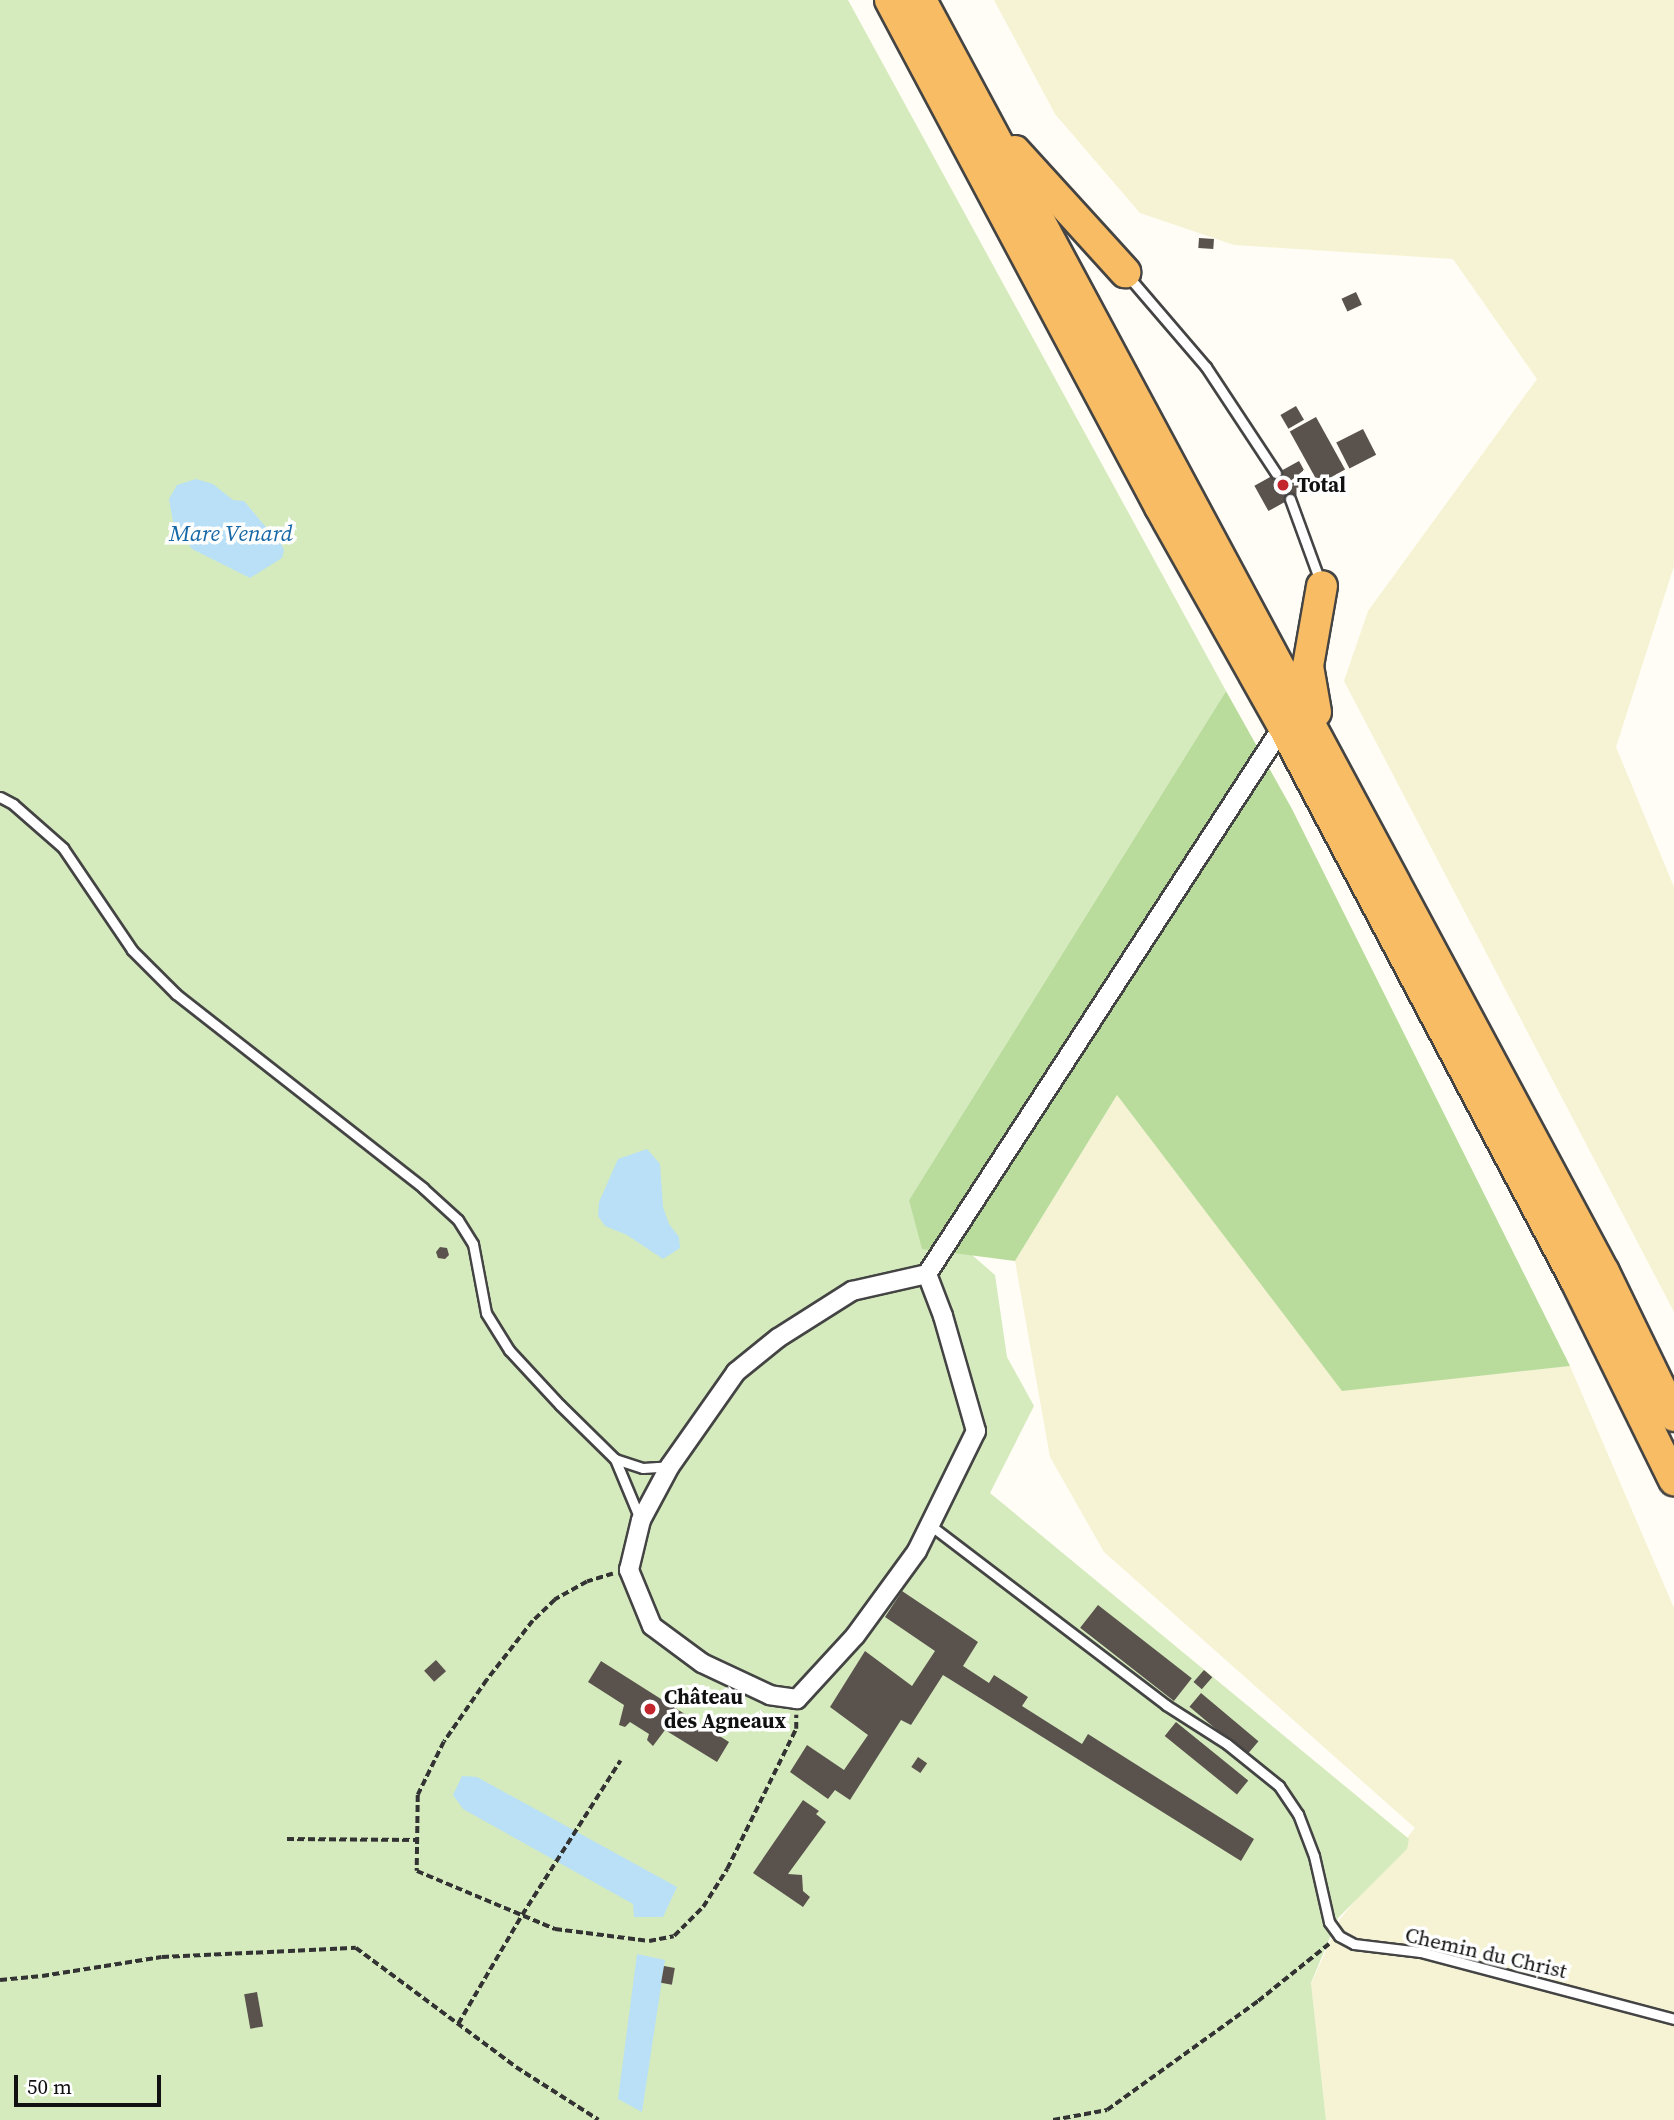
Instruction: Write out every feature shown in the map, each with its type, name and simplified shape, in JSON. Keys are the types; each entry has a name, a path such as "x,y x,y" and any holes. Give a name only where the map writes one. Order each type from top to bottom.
{"highway":[{"path":"890,0 1160,507 1283,726 1577,1283 1674,1480"},
{"path":"921,0 1321,740 1604,1272 1674,1416"},
{"path":"983,115 1125,272"},
{"path":"1321,740 1308,666 1322,586"}],"street":[{"path":"927,1273 943,1315 976,1431 917,1551 855,1636 797,1699 770,1695 702,1663 652,1626 629,1570 640,1520 670,1466 736,1372 778,1338 852,1291 927,1273 1283,726"}],"lane":[{"path":"1125,272 1206,367 1276,473"},
{"path":"1290,499 1322,586"},
{"path":"0,797 13,804 63,848 132,950 176,995 423,1188 458,1220 473,1244 486,1313 509,1350 615,1459 640,1520"},
{"path":"615,1459 643,1468 670,1466"},
{"path":"930,1525 1166,1705 1227,1744 1269,1778 1298,1814 1314,1856 1329,1922 1339,1936"},
{"name":"Chemin du Christ","path":"1339,1936 1354,1944 1421,1952 1674,2019"}],"path":[{"path":"629,1570 587,1582 555,1600 510,1651 444,1742 418,1795 417,1871 555,1930 649,1941 674,1936 703,1906 727,1869 796,1729 797,1699"},
{"path":"457,2025 522,1914 620,1761"},
{"path":"287,1839 418,1840"},
{"path":"1053,2120 1107,2110 1258,2001 1339,1936"},
{"path":"0,1980 162,1957 356,1948 516,2067 599,2120"}],"shaded area":[{"path":"994,0 1674,0 1674,566 1616,747 1674,887 1674,1312 1344,681 1368,611 1537,379 1453,259 1234,245 1140,213 1055,114"},
{"path":"1117,1095 1342,1390 1570,1366 1674,1608 1674,2120 1326,2120 1311,1984 1340,1919 1415,1828 1104,1552 1050,1457 1015,1261"}],"green space":[{"path":"0,0 848,0 1226,691 909,1200 995,1275 1007,1357 1034,1406 990,1493 1409,1839 1407,1849 1338,1918 1311,1983 1326,2120 0,2120"},
{"path":"1226,691 1292,809 1570,1366 1342,1391 1117,1095 1015,1261 922,1249 909,1200"}],"water":[{"name":"Mare Venard","path":"196,479 213,484 233,500 244,501 265,526 276,533 284,550 282,558 250,578 192,549 173,522 169,499 177,485"},
{"path":"647,1149 660,1164 663,1207 669,1224 679,1237 680,1248 663,1259 627,1235 605,1226 598,1216 599,1202 618,1159"},
{"path":"462,1776 477,1777 677,1887 663,1917 634,1917 633,1904 463,1809 453,1795"},
{"path":"637,1954 665,1960 642,2112 618,2099"}],"building":[{"path":"1199,238 1214,239 1213,249 1198,248"},
{"path":"1356,292 1362,305 1347,311 1341,299"},
{"path":"1296,406 1304,420 1288,429 1280,415"},
{"path":"1316,417 1345,469 1319,484 1290,432"},
{"path":"1363,429 1376,455 1349,468 1336,443"},
{"name":"Total","path":"1299,461 1313,486 1268,511 1254,486"},
{"path":"440,1247 447,1248 449,1255 445,1259 438,1258 436,1252"},
{"path":"902,1591 978,1642 963,1666 989,1683 994,1675 1028,1697 1022,1706 1082,1744 1088,1734 1254,1839 1241,1861 943,1675 911,1725 901,1720 850,1800 835,1790 828,1799 790,1772 807,1745 844,1770 868,1735 830,1707 865,1651 912,1686 935,1651 885,1617"},
{"path":"1098,1605 1192,1678 1174,1701 1080,1628"},
{"path":"436,1660 446,1671 434,1682 424,1671"},
{"name":"Château des Agneaux","path":"601,1661 729,1742 717,1762 665,1730 653,1746 647,1740 649,1734 630,1722 625,1727 619,1725 624,1705 588,1682"},
{"path":"1204,1670 1212,1677 1202,1689 1194,1682"},
{"path":"1201,1693 1258,1741 1247,1755 1189,1707"},
{"path":"1176,1722 1248,1781 1237,1795 1165,1736"},
{"path":"918,1757 927,1763 920,1773 911,1767"},
{"path":"803,1800 819,1811 816,1814 826,1822 788,1874 802,1875 803,1891 810,1897 803,1907 753,1873"},
{"path":"664,1966 675,1968 672,1985 661,1983"},
{"path":"257,1992 263,2026 250,2029 244,1994"}],"place":[{"name":"Total","path":"1283,485"},
{"name":"Château des Agneaux","path":"650,1709"}]}
